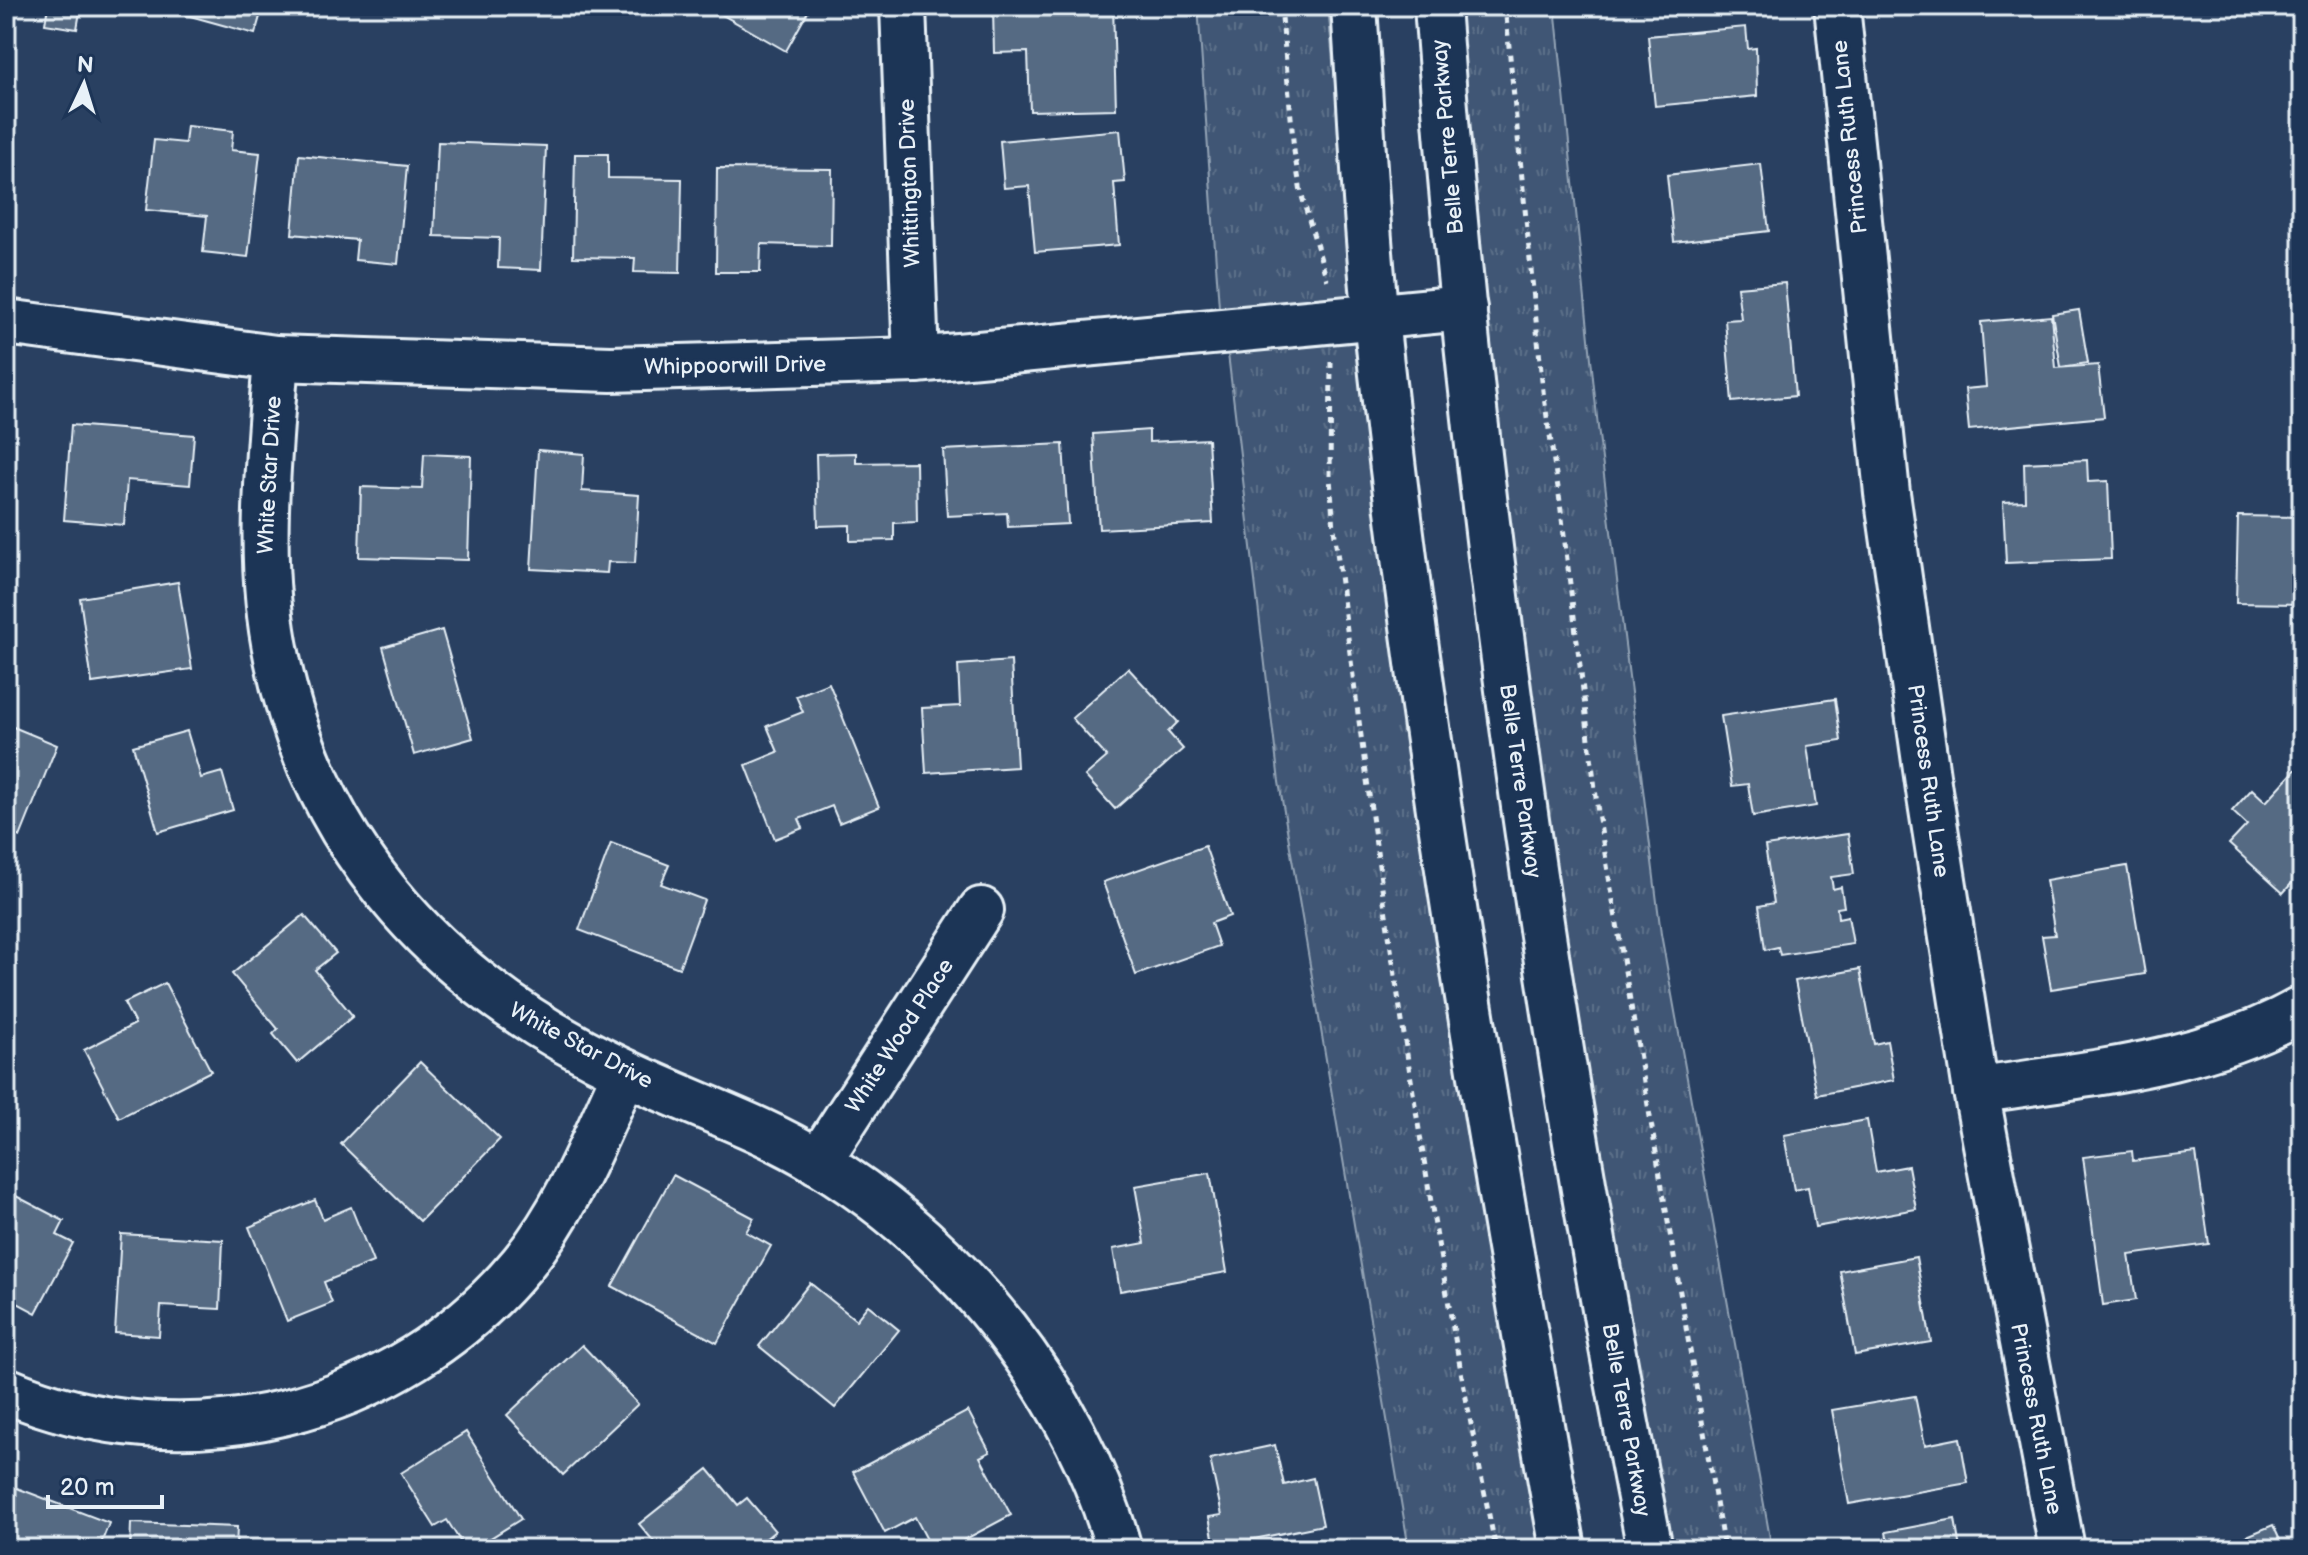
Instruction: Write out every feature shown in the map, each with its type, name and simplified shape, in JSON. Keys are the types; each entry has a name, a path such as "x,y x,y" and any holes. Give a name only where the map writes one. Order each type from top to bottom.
{"street":[{"name":"Whittington Drive","path":"903,6 916,360"},
{"path":"1354,6 1376,317 1425,707 1483,1103 1563,1549"},
{"name":"Belle Terre Parkway","path":"1437,6 1464,308 1496,603 1535,891 1584,1193 1650,1549"},
{"name":"Princess Ruth Lane","path":"1837,6 1887,493 1976,1091 2062,1549"},
{"name":"Whippoorwill Drive","path":"6,322 276,358 611,369 916,360 1464,308"},
{"name":"White Star Drive","path":"276,358 266,503 269,608 289,706 323,793 382,889 448,959 516,1014 625,1072 818,1162 907,1228 1002,1326 1033,1368 1074,1436 1099,1491 1119,1549"},
{"name":"White Wood Place","path":"818,1162 981,910"},
{"path":"1976,1091 2186,1055 2251,1035 2302,1009"},
{"path":"6,1390 91,1418 173,1428 266,1418 304,1408 387,1376 460,1326 523,1263 563,1204 625,1072"}],"path":[{"path":"1281,6 1296,165 1301,193 1327,271"},
{"path":"1505,6 1536,329 1598,813 1724,1549"},
{"path":"1331,363 1330,478 1333,516 1372,813 1443,1258 1496,1549"}],"green space":[{"path":"1198,6 1328,6 1366,423 1543,1549 1409,1549 1279,782 1228,354 1219,307"},
{"path":"1455,6 1555,6 1598,427 1661,934 1772,1549 1672,1549 1622,1290 1557,898 1498,443"}],"building":[{"path":"48,6 81,6 77,29 45,24"},
{"path":"154,6 263,6 255,34"},
{"path":"716,6 811,6 786,51 714,10"},
{"path":"1113,6 1116,109 1030,111 1028,52 994,53 993,8"},
{"path":"1926,6 2032,6 2032,8 1926,15"},
{"path":"1746,27 1748,49 1756,48 1757,96 1655,106 1648,36"},
{"path":"187,126 233,131 231,150 260,153 248,257 203,252 207,216 146,210 154,140 185,143"},
{"path":"1120,130 1125,182 1114,183 1119,245 1035,252 1029,186 1004,188 1000,141"},
{"path":"438,142 546,146 541,270 498,268 499,238 434,236"},
{"path":"575,154 608,154 608,178 682,179 680,273 634,272 635,258 573,257"},
{"path":"299,155 407,166 398,264 355,260 357,240 292,234"},
{"path":"1761,164 1769,231 1674,242 1667,175"},
{"path":"717,168 832,169 831,246 761,244 760,272 716,272"},
{"path":"1785,283 1795,396 1732,402 1725,320 1741,319 1737,287"},
{"path":"2079,310 2088,363 2061,367 2052,314"},
{"path":"2051,316 2056,368 2098,365 2104,417 1969,430 1965,389 1986,387 1981,322"},
{"path":"71,425 194,435 190,485 127,480 124,525 64,520"},
{"path":"1149,430 1149,442 1208,439 1213,523 1099,529 1093,434"},
{"path":"1063,444 1068,524 1008,527 1007,513 947,516 943,450"},
{"path":"538,450 584,454 582,491 639,495 635,563 608,562 607,573 531,569"},
{"path":"856,453 856,463 916,462 917,522 894,523 894,540 850,541 850,525 818,526 816,454"},
{"path":"424,454 471,456 468,560 359,557 361,487 422,489"},
{"path":"2087,460 2088,482 2108,481 2111,559 2006,563 2003,502 2025,501 2024,463"},
{"path":"2238,516 2302,517 2302,604 2236,603"},
{"path":"178,582 192,669 92,683 80,598"},
{"path":"442,630 473,738 414,755 383,647"},
{"path":"1011,661 1017,767 926,773 922,708 960,706 958,665"},
{"path":"1128,668 1178,722 1168,732 1183,749 1115,809 1085,776 1107,757 1072,718"},
{"path":"829,683 879,807 839,823 832,806 799,819 803,828 775,839 746,765 778,752 767,726 803,712 796,696"},
{"path":"1835,699 1841,741 1807,746 1816,806 1753,816 1748,784 1732,786 1721,716"},
{"path":"6,724 57,745 20,837 6,831"},
{"path":"187,731 201,778 222,772 233,810 158,832 133,746"},
{"path":"2298,767 2302,771 2302,872 2283,893 2229,844 2247,825 2232,811 2252,789 2266,802"},
{"path":"1848,834 1854,874 1831,877 1833,889 1841,887 1844,907 1837,908 1838,918 1848,916 1853,944 1780,955 1778,947 1765,950 1759,906 1774,903 1765,846"},
{"path":"611,843 669,865 661,884 704,900 679,968 579,930"},
{"path":"1205,846 1230,916 1211,923 1219,946 1136,975 1103,882"},
{"path":"2127,866 2145,974 2051,989 2042,936 2055,935 2046,880"},
{"path":"304,915 336,953 315,970 353,1016 297,1063 273,1034 278,1029 232,974"},
{"path":"1860,969 1874,1044 1887,1041 1894,1080 1817,1095 1795,981"},
{"path":"165,983 211,1071 119,1118 84,1050 135,1024 124,1003"},
{"path":"420,1062 500,1139 420,1221 341,1144"},
{"path":"1867,1120 1876,1172 1908,1166 1916,1209 1815,1227 1808,1187 1794,1190 1784,1135"},
{"path":"2132,1151 2133,1161 2196,1153 2209,1244 2129,1255 2136,1300 2103,1305 2083,1157"},
{"path":"1210,1173 1227,1272 1120,1291 1113,1249 1145,1243 1135,1186"},
{"path":"673,1175 754,1218 746,1232 771,1246 717,1343 612,1286"},
{"path":"12,1194 64,1221 57,1235 73,1243 36,1313 6,1297 6,1207"},
{"path":"315,1200 323,1219 351,1207 373,1262 324,1282 332,1303 287,1321 249,1227"},
{"path":"121,1234 223,1240 220,1309 161,1306 159,1336 115,1333"},
{"path":"1916,1257 1931,1342 1855,1355 1840,1271"},
{"path":"810,1283 856,1320 868,1305 899,1330 835,1408 759,1346"},
{"path":"582,1345 638,1404 563,1475 507,1415"},
{"path":"1915,1396 1925,1445 1960,1438 1968,1483 1849,1504 1832,1410"},
{"path":"968,1411 990,1452 980,1457 1011,1515 947,1549 932,1549 915,1517 885,1533 853,1472"},
{"path":"466,1432 521,1519 473,1549 465,1549 447,1520 435,1527 401,1473"},
{"path":"1275,1445 1284,1485 1313,1478 1323,1525 1215,1547 1209,1517 1222,1515 1210,1459"},
{"path":"708,1469 738,1505 747,1498 775,1531 753,1549 660,1549 639,1524"},
{"path":"9,1485 109,1523 99,1549 6,1549 6,1494"},
{"path":"1955,1519 1960,1549 1889,1549 1886,1532"},
{"path":"131,1523 237,1527 236,1549 130,1549"},
{"path":"2273,1525 2284,1549 2216,1549"}]}
